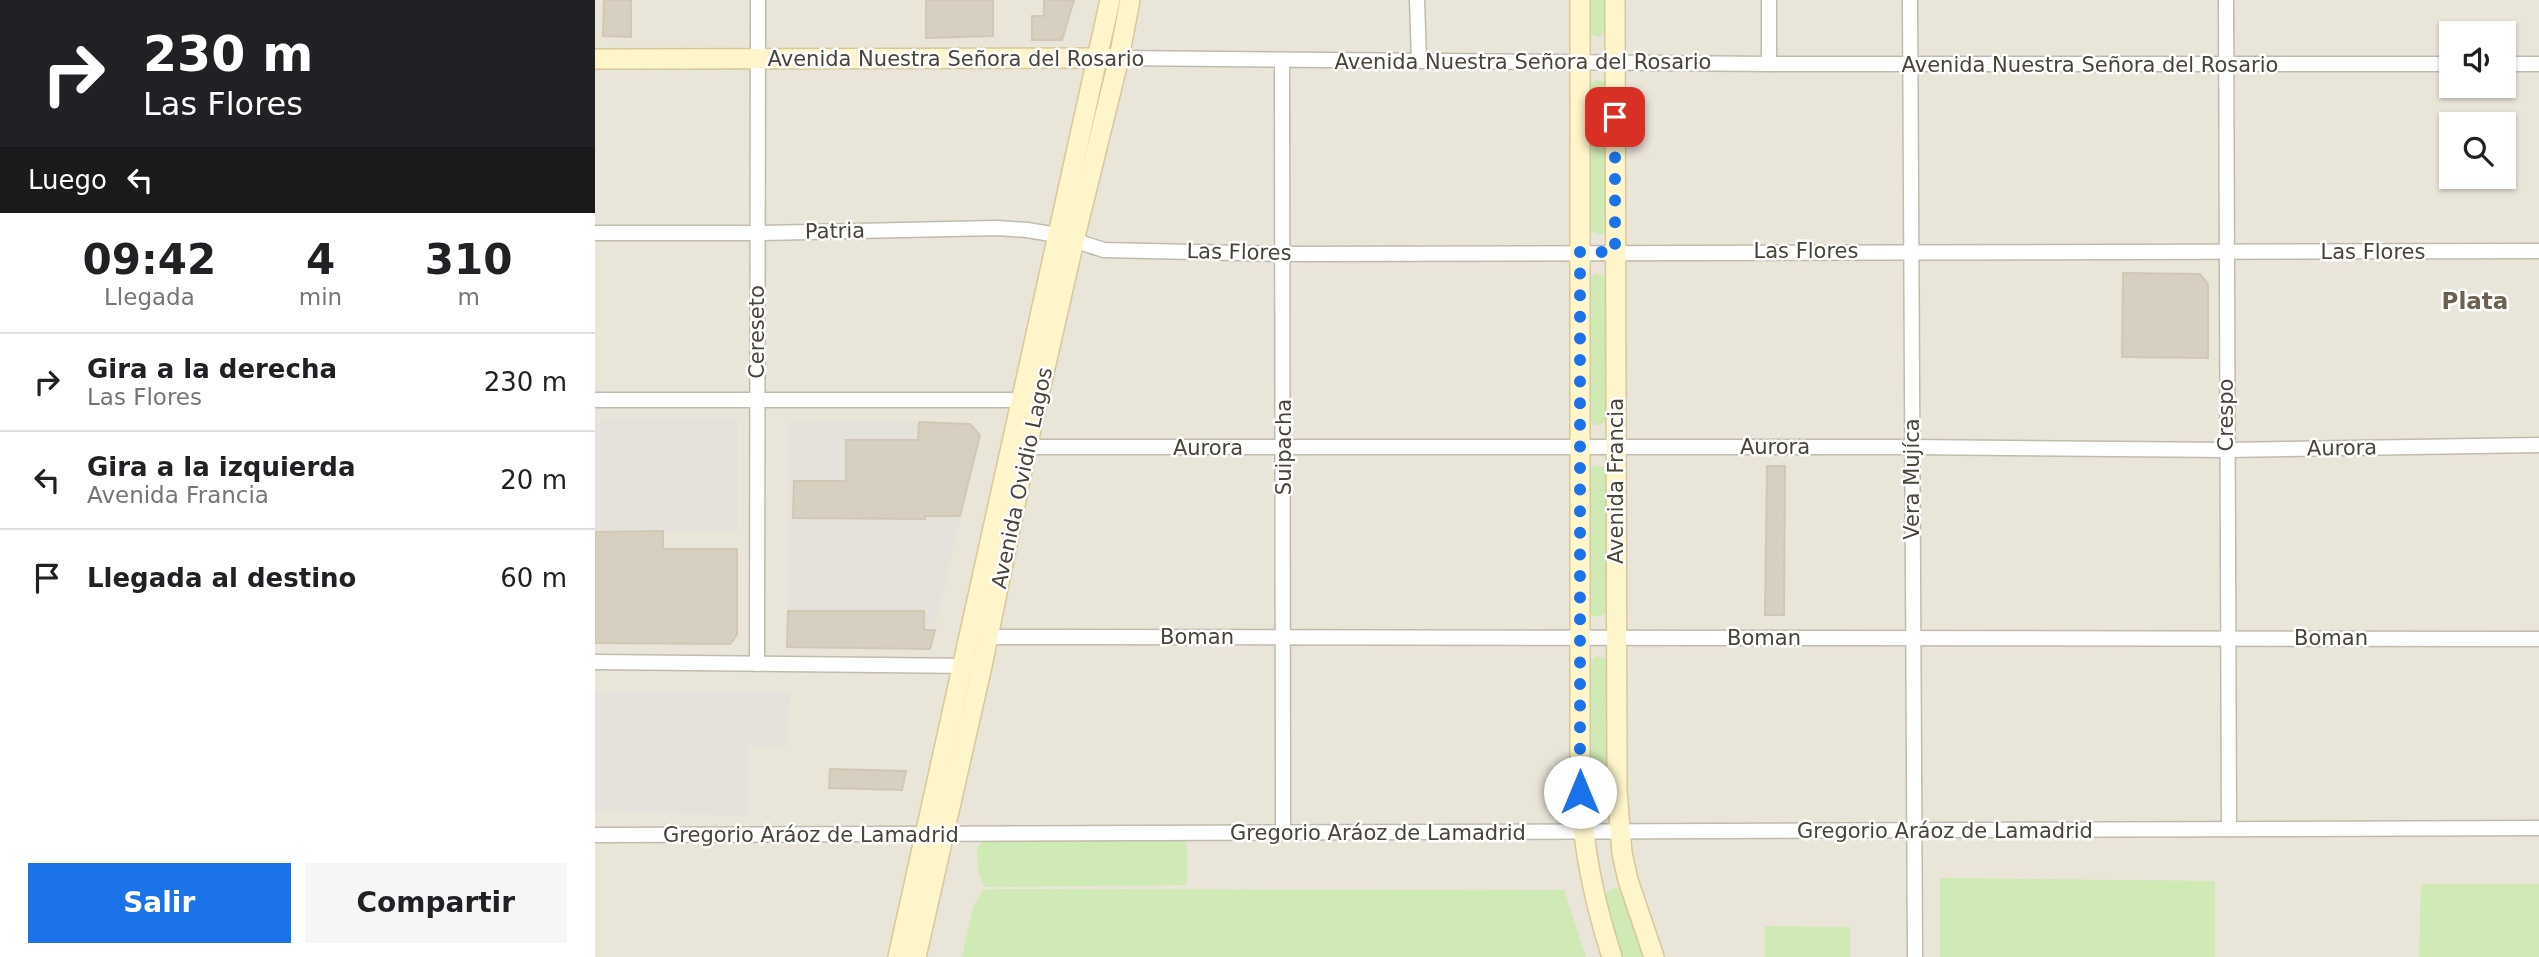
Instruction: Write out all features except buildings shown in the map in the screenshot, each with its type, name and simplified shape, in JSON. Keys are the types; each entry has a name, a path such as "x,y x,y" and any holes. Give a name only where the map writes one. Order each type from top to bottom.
{"street":[{"name":"Cereseto","path":"757,664 758,0"},
{"name":"Avenida Ovidio Lagos","path":"916,957 935,835 1065,238 1110,0"},
{"name":"Avenida Ovidio Lagos","path":"1065,238 1119,58 1130,0"},
{"path":"1417,0 1419,61"},
{"name":"Avenida Francia","path":"1580,0 1580,792 1590,883 1612,957"},
{"name":"Avenida Francia","path":"1615,0 1617,790 1620,832 1628,880 1654,957"},
{"path":"1769,0 1769,64"},
{"name":"Vera Mujíca","path":"1910,0 1915,957"},
{"name":"Crespo","path":"2226,0 2229,829"},
{"name":"Avenida Nuestra Señora del Rosario","path":"595,59 1119,58 1769,64 2439,64"},
{"name":"Suipacha","path":"1282,60 1283,833"},
{"path":"2516,64 2539,64"},
{"name":"Patria","path":"595,233 997,228 1027,230 1065,238"},
{"name":"Las Flores","path":"1065,238 1104,250 1283,254 2539,251"},
{"path":"595,400 1029,400"},
{"name":"Aurora","path":"1019,447 1912,447 2227,450 2539,445"},
{"name":"Avenida Ovidio Lagos","path":"973,666 988,637 1019,447"},
{"name":"Boman","path":"988,637 2539,639"},
{"path":"595,662 973,666"},
{"name":"Gregorio Aráoz de Lamadrid","path":"595,835 2539,828"},
{"name":"Avenida Ovidio Lagos","path":"898,957 935,835"}],"shaded area":[{"path":"595,0 2539,0 2539,957 595,957"},
{"path":"595,418 737,418 737,531 595,532"},
{"path":"789,420 919,422 916,469 972,467 930,649 787,647"},
{"path":"595,691 790,691 788,748 748,747 748,815 595,812"}],"green space":[{"path":"1586,0 1608,0 1608,29 1600,37 1589,34"},
{"path":"1596,80 1606,82 1607,230 1602,234 1596,234 1588,226 1589,86"},
{"path":"1596,273 1608,280 1609,417 1601,425 1594,425 1587,417 1589,279"},
{"path":"1596,465 1605,467 1608,471 1609,609 1597,616 1589,613 1588,470"},
{"path":"1596,656 1606,659 1608,663 1610,792 1601,800 1595,800 1588,792 1589,662"},
{"path":"1187,840 1187,885 984,887 978,869 977,848 984,841"},
{"path":"1940,878 2215,881 2215,957 1940,957"},
{"path":"2421,884 2539,884 2539,957 2419,957"},
{"path":"1614,888 1621,890 1625,896 1646,957 1621,957 1604,895"},
{"path":"983,890 1564,890 1586,957 962,957 973,907"},
{"path":"1765,926 1850,927 1850,957 1765,957"}],"district":[{"name":"Plata","path":"2475,301"}],"route":[{"path":"1580,792 1580,252 1615,252 1615,117"}]}
